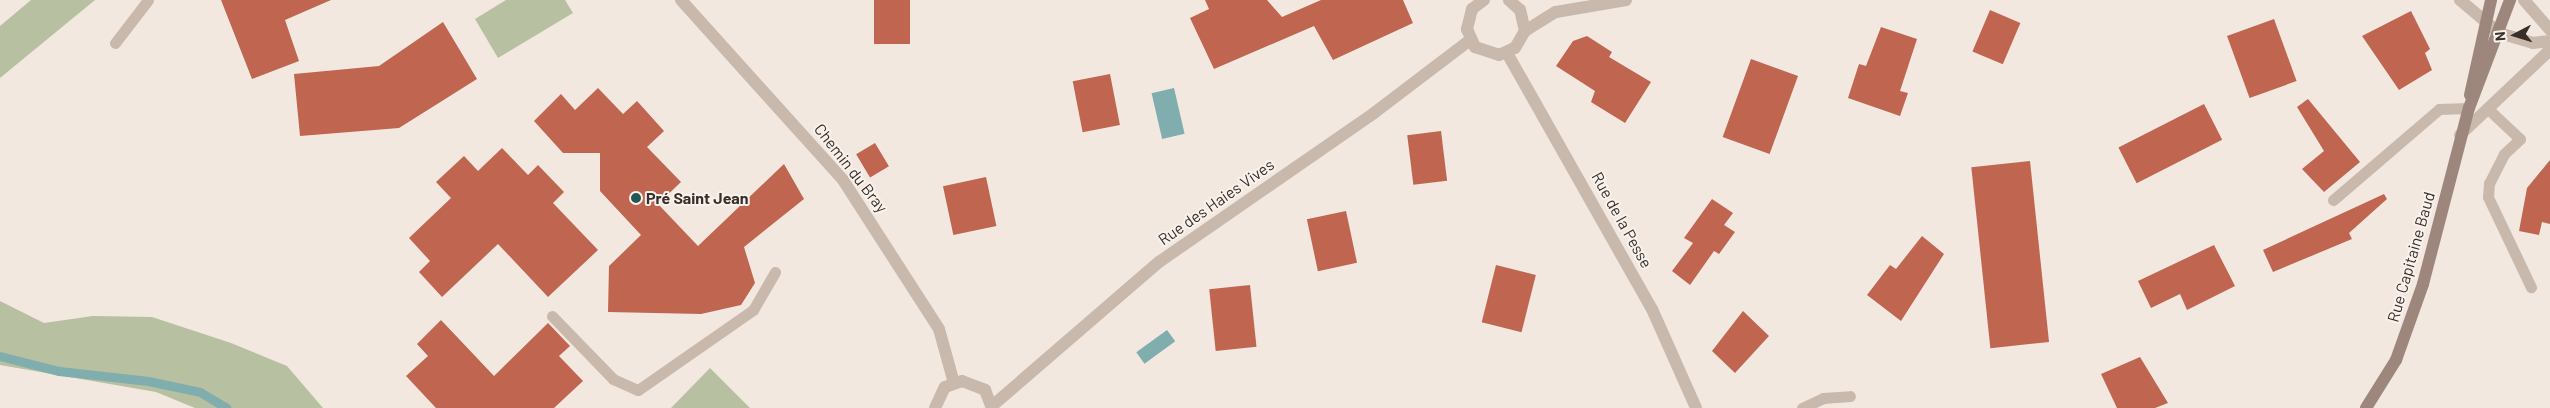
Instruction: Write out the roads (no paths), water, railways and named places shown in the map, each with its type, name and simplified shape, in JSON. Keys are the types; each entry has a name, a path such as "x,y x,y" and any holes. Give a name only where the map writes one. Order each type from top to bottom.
{"main road":[{"name":"Rue Capitaine Baud","path":"2469,108 2485,24 2492,0"},
{"name":"Rue Capitaine Baud","path":"2366,408 2396,360 2420,292 2460,135 2510,0"}],"street":[{"name":"Chemin du Bray","path":"681,0 843,180 892,249 939,329 954,383"},
{"path":"1480,1 1467,19 1470,40 1482,52 1507,53 1525,31 1556,12 1626,0"},
{"path":"2460,0 2485,24 2499,33 2533,43 2550,41"},
{"path":"2524,0 2550,30"},
{"path":"1514,1 1520,10 1525,31"},
{"name":"Rue des Haies Vives","path":"992,407 1159,262 1374,113 1470,40"},
{"path":"2460,135 2550,50"},
{"name":"Rue de la Pesse","path":"1507,53 1647,300 1696,408"},
{"path":"935,408 939,394 954,383 978,385 992,407"}],"lane":[{"path":"115,43 148,0"},
{"path":"2332,200 2440,109 2469,108"},
{"path":"2487,108 2520,138 2504,154 2489,183 2488,197 2531,287"},
{"path":"552,316 613,379 638,390 753,310 775,272"},
{"path":"1802,408 1822,398 1850,396"}],"water":[{"path":"1174,88 1185,134 1162,139 1152,93"},
{"path":"1167,330 1175,341 1144,364 1136,352"}],"waterway":[{"path":"0,356 59,371 148,381 200,392 227,408"}],"place":[{"name":"Pré Saint Jean","path":"636,198"}]}
